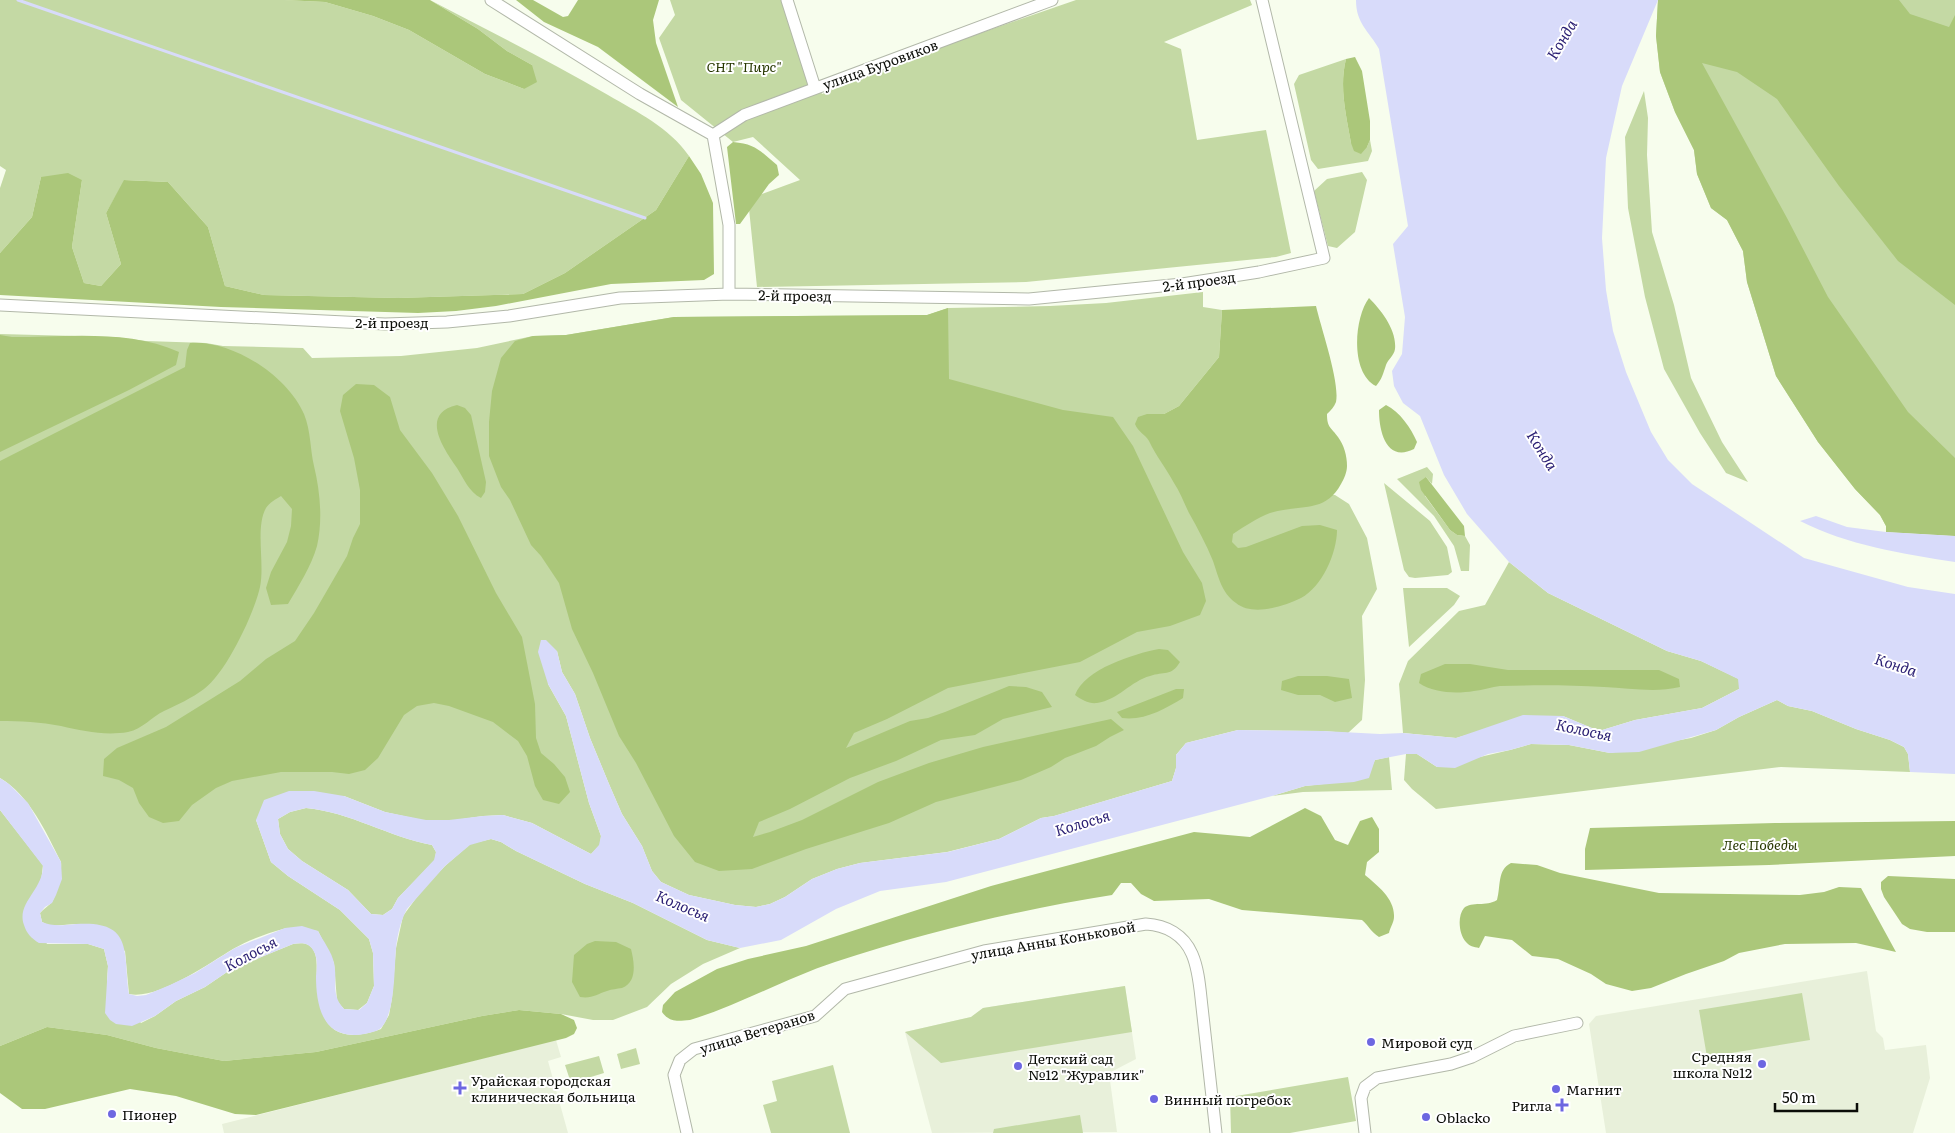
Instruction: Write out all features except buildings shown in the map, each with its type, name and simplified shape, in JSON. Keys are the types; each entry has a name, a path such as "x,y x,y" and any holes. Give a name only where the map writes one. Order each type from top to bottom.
{"street":[{"path":"491,0 640,94 713,135 729,225 729,294"},
{"path":"787,0 815,88"},
{"name":"улица Буровиков","path":"713,135 723,126 744,115 1052,0"},
{"name":"2-й проезд","path":"0,305 384,324 447,322 509,316 620,298 729,294 1029,298 1182,284 1258,272 1324,258 1262,0"},
{"name":"улица Анны Коньковой","path":"845,989 984,951 1126,926 1158,925 1180,936 1192,954 1196,967 1216,1133"},
{"name":"улица Ветеранов","path":"687,1133 674,1075 680,1060 686,1054 700,1046 815,1016 845,989"},
{"path":"1365,1133 1361,1098 1365,1087 1377,1078 1462,1061 1514,1036 1577,1023"}],"shaded area":[{"name":"Средняя школа №12","path":"1867,971 1876,1031 1883,1038 1885,1050 1926,1045 1930,1078 1913,1133 1606,1133 1589,1024 1596,1016"},
{"name":"Детский сад №12 \"Журавлик\"","path":"1125,986 1136,1059 1109,1073 1117,1132 932,1133 905,1032 971,1017 983,1008"},
{"name":"Урайская городская клиническая больница","path":"556,1040 561,1057 548,1061 568,1133 224,1133 222,1124"}],"green space":[{"path":"0,0 284,0 325,2 373,16 409,30 485,74 524,89 532,65 507,51 478,29 430,0 564,70 641,114 662,128 689,156 656,210 565,273 523,294 398,298 264,295 225,286 208,227 168,182 125,180 106,213 121,264 101,286 84,283 72,247 82,180 41,177 32,217 0,253 0,188 6,170 0,166"},
{"path":"284,0 430,0 478,29 507,51 532,65 537,82 524,89 485,74 409,30 373,16 325,2"},
{"path":"516,0 533,0 563,17 568,16 578,0 659,0 653,20 656,43 678,107 598,47 544,22"},
{"name":"СНТ \"Пирс\"","path":"670,0 792,0 822,94 943,46 1076,0 1250,0 1252,5 1164,42 1181,49 1197,140 1266,130 1291,253 1276,257 1026,282 757,287 748,199 800,180 753,137 733,142 681,100 659,38 675,15"},
{"path":"1658,0 1955,0 1955,536 1886,532 1886,526 1880,515 1855,489 1818,442 1776,376 1747,282 1743,251 1727,220 1711,208 1697,174 1694,150 1675,112 1660,72 1656,36"},
{"path":"1658,0 1899,0 1910,14 1949,27 1955,15 1955,305 1898,261 1839,186 1777,99 1737,72 1702,63 1828,297 1908,412 1955,458 1955,536 1886,532 1886,526 1880,515 1855,489 1818,442 1776,376 1747,282 1743,251 1727,220 1711,208 1697,174 1694,150 1675,112 1660,72 1656,36"},
{"path":"1355,57 1362,71 1370,121 1370,140 1361,154 1354,151 1351,143 1343,90 1346,59"},
{"path":"1346,59 1343,90 1351,143 1367,147 1370,140 1372,151 1368,161 1318,169 1311,160 1294,84 1299,75"},
{"path":"1644,91 1648,118 1647,155 1652,232 1674,305 1691,378 1722,442 1748,482 1726,473 1700,433 1664,369 1645,297 1628,208 1625,137"},
{"path":"733,142 753,146 762,152 777,165 779,175 769,184 740,224 736,224 727,147"},
{"path":"689,156 701,174 713,203 714,274 704,280 611,284 496,306 418,313 221,307 0,295 0,253 32,217 41,177 68,173 82,180 72,247 84,283 101,286 121,264 106,213 124,180 168,182 208,227 225,286 264,295 398,298 523,294 565,273 656,210"},
{"path":"1362,172 1367,180 1355,232 1337,248 1328,246 1314,191 1327,179"},
{"path":"1203,292 1203,307 1222,310 1219,357 1179,406 1164,414 1148,414 1284,489 1335,495 1349,504 1367,538 1377,589 1362,616 1365,680 1362,720 1348,733 1238,730 1186,743 1176,755 1176,768 1172,781 1054,816 1041,818 999,839 947,852 860,863 837,869 812,879 785,897 770,904 756,907 735,905 689,895 661,882 652,871 642,846 622,814 609,784 590,738 575,694 562,672 557,651 548,684 566,716 589,803 601,836 600,845 591,854 532,823 503,815 449,821 426,821 385,812 344,796 256,820 271,862 288,876 340,910 369,939 373,953 374,986 367,1003 358,1010 344,1009 337,1001 334,963 318,931 287,928 264,935 239,946 168,986 154,992 129,994 125,951 76,924 50,926 42,922 40,913 54,898 60,877 61,862 29,805 20,794 0,778 0,334 113,337 146,341 206,343 223,346 303,348 312,358 401,356 477,348 533,336 566,335 674,317 927,315 948,308 1106,303"},
{"path":"1369,298 1387,321 1395,342 1392,356 1376,386 1362,370 1358,358 1357,345 1360,318"},
{"path":"1316,306 1335,382 1336,402 1327,414 1328,422 1345,451 1347,466 1345,475 1335,493 1327,500 1319,504 1281,510 1265,515 1233,534 1232,542 1238,548 1246,547 1302,526 1320,525 1337,530 1334,549 1322,578 1309,593 1277,607 1260,610 1251,609 1236,603 1227,594 1219,579 1208,549 1178,490 1149,441 1135,424 1138,417 1147,414 1164,414 1179,406 1219,357 1222,310"},
{"path":"948,308 949,379 1063,410 1113,417 1133,446 1183,552 1202,583 1206,601 1200,615 1170,626 1137,632 1080,662 948,688 887,719 854,733 846,748 910,721 928,718 945,712 1009,686 1026,687 1042,692 1052,707 1003,719 975,735 941,740 896,761 850,778 790,809 759,822 753,837 802,820 878,782 929,763 983,747 1111,719 1124,730 1096,746 1065,758 1051,767 1021,780 936,802 889,823 806,849 752,869 719,871 695,862 674,836 636,763 619,736 593,673 572,629 559,583 541,556 531,545 510,500 501,487 489,456 489,422 492,391 501,358 515,341 533,336 566,335 674,317 927,315"},
{"path":"0,335 12,337 119,337 160,345 179,352 176,365 129,390 0,452"},
{"path":"190,343 223,347 256,363 285,386 304,414 309,433 320,506 319,536 308,569 288,604 271,605 266,588 271,572 287,542 291,526 292,509 281,496 267,506 263,516 261,525 262,567 260,587 252,612 230,657 204,689 128,732 102,733 46,724 0,721 0,461 185,367 187,350"},
{"path":"356,384 374,385 390,397 400,430 432,473 458,516 496,593 522,637 535,704 536,738 541,753 565,777 570,792 559,804 543,800 535,786 527,756 518,741 493,722 449,706 434,703 417,706 404,715 378,758 365,770 349,774 281,772 232,781 216,788 192,805 179,821 163,823 149,817 139,803 133,788 119,780 103,776 104,759 117,748 166,727 240,681 266,659 295,641 314,613 347,556 360,524 360,490 354,458 340,411 343,395"},
{"path":"457,405 465,408 471,415 486,482 485,492 481,498 467,485 446,451 438,433 437,424 439,416"},
{"path":"1386,405 1400,416 1412,431 1417,442 1414,449 1397,452 1386,443 1379,418 1379,410"},
{"path":"1427,467 1433,474 1432,484 1426,477 1425,496 1450,530 1457,535 1465,536 1470,545 1469,571 1461,571 1454,546 1434,516 1397,479"},
{"path":"1426,477 1464,526 1465,536 1457,535 1450,530 1421,490 1419,482"},
{"path":"1384,483 1430,521 1447,547 1452,572 1448,575 1415,578 1409,577 1404,570"},
{"path":"1509,562 1548,593 1667,651 1701,661 1739,679 1739,689 1702,708 1635,720 1599,731 1563,716 1477,732 1456,738 1403,733 1399,684 1408,661 1459,611 1485,605"},
{"path":"1403,588 1447,588 1460,596 1454,605 1409,647"},
{"path":"1159,649 1168,650 1180,662 1170,672 1143,678 1111,698 1097,703 1091,703 1075,695 1080,686 1099,670 1124,659"},
{"path":"1445,664 1470,664 1508,670 1659,670 1679,679 1680,687 1652,690 1552,685 1500,686 1467,692 1453,692 1438,691 1419,683 1421,674"},
{"path":"1298,676 1327,676 1349,679 1352,698 1335,702 1320,695 1298,695 1281,690 1282,681"},
{"path":"1176,689 1184,689 1183,698 1154,713 1138,718 1122,718 1117,712"},
{"path":"1777,700 1788,706 1812,711 1904,747 1908,754 1910,772 1781,767 1436,809 1404,780 1406,754 1417,754 1437,767 1531,744 1569,745 1610,753 1691,738 1716,730 1739,717"},
{"path":"1389,757 1392,790 1303,792 1272,796 1305,786 1323,784 1371,768 1375,760"},
{"path":"306,808 338,814 432,845 436,852 435,860 398,898 392,909 383,915 371,914 348,890 302,861 288,849 280,834 278,819 290,812"},
{"path":"1305,808 1321,816 1335,840 1348,845 1360,821 1372,817 1379,829 1379,852 1367,862 1365,875 1385,893 1392,904 1394,919 1389,933 1379,937 1362,920 1242,910 1209,899 1154,901 1141,894 1131,883 1121,883 1112,895 972,923 869,951 817,968 727,1007 690,1020 671,1020 662,1012 663,1005 675,992 717,969 748,959 806,946 991,886 1194,832 1250,837"},
{"path":"0,810 43,865 41,882 27,903 47,944 88,944 104,949 108,966 107,981 141,1023 155,1016 176,1001 205,987 230,970 293,944 302,943 310,946 314,951 318,994 325,1018 331,1027 339,1032 350,1035 364,1034 381,1029 389,1015 396,948 403,916 422,890 470,844 491,839 501,842 585,884 633,903 707,940 740,948 703,964 671,984 647,1007 613,1020 593,1020 561,1014 519,1010 482,1016 316,1052 224,1061 156,1048 107,1035 47,1027 0,1046"},
{"name":"Лес Победы","path":"1955,821 1955,856 1769,865 1585,870 1585,849 1590,828"},
{"path":"1511,863 1537,865 1560,873 1659,893 1800,895 1824,892 1839,887 1861,888 1896,952 1856,943 1785,944 1739,953 1724,961 1651,988 1632,991 1606,984 1591,974 1558,959 1532,956 1512,940 1485,936 1479,948 1467,943 1460,930 1462,911 1467,906 1497,900 1501,874"},
{"path":"1888,876 1955,879 1955,932 1927,932 1910,929 1902,924 1884,897 1881,889 1881,882"},
{"path":"595,941 616,942 631,949 634,965 633,976 631,981 622,988 609,990 591,997 580,997 572,982 574,955 587,944"},
{"path":"1125,986 1132,1032 941,1063 905,1032 971,1017 983,1008"},
{"path":"1802,993 1810,1040 1707,1057 1699,1010"},
{"path":"519,1010 561,1014 574,1020 577,1028 574,1034 566,1038 256,1115 235,1114 176,1096 130,1089 45,1109 22,1109 0,1093 0,1046 47,1027 107,1035 156,1048 224,1061 316,1052 482,1016"},
{"path":"636,1048 640,1064 621,1069 617,1054"},
{"path":"599,1056 604,1073 571,1083 565,1065"},
{"path":"833,1065 850,1133 771,1133 763,1105 777,1101 772,1081"},
{"path":"1348,1077 1356,1121 1290,1133 1231,1133 1230,1097"},
{"path":"1080,1115 1083,1133 993,1133 994,1129"}],"water":[{"path":"1356,0 1658,0 1622,86 1606,158 1602,238 1606,290 1613,331 1626,372 1651,432 1668,460 1692,484 1804,558 1908,587 1955,594 1955,774 1910,772 1908,754 1904,747 1812,711 1788,706 1777,700 1739,717 1716,730 1639,752 1610,753 1569,745 1531,744 1488,754 1455,768 1437,767 1417,754 1406,754 1375,760 1369,778 1354,782 1305,786 946,882 880,891 836,909 781,940 740,948 707,940 633,903 585,884 501,842 491,839 470,845 445,866 407,909 397,939 393,994 387,1018 383,1026 376,1031 358,1035 348,1035 339,1032 327,1023 323,1016 317,992 316,956 307,944 293,944 230,970 205,987 176,1001 155,1016 132,1026 116,1024 105,1013 108,966 104,949 88,944 39,943 28,933 24,925 24,910 26,903 39,882 43,866 0,810 0,778 9,784 28,803 61,862 62,879 52,903 40,913 42,922 54,925 95,924 108,927 117,933 125,952 129,994 137,996 146,995 195,973 235,948 285,928 302,926 318,931 329,951 334,963 337,998 344,1009 359,1010 367,1003 374,986 373,953 369,939 340,910 288,876 271,862 256,820 264,800 289,791 314,791 344,796 385,812 426,820 503,815 532,823 591,854 599,845 601,836 589,803 566,716 548,684 538,652 541,640 546,640 557,651 562,672 575,694 590,738 609,784 622,814 642,846 652,871 661,882 689,895 735,905 756,907 770,904 785,897 812,879 837,869 860,863 948,852 999,839 1041,818 1054,816 1172,781 1176,768 1176,755 1186,743 1238,730 1403,733 1456,738 1523,715 1563,716 1599,731 1635,720 1702,708 1739,689 1738,679 1701,661 1667,651 1548,593 1509,562 1467,514 1444,475 1420,416 1403,403 1394,386 1392,371 1402,354 1405,317 1393,244 1408,226 1379,49 1364,27","holes":["306,808 322,810 432,845 436,852 434,860 398,898 392,909 383,915 371,914 348,890 302,861 288,849 280,834 278,819 290,812"]},
{"path":"1816,516 1847,527 1886,532 1955,536 1955,562 1876,548 1837,536 1800,521"}],"waterway":[{"path":"18,0 645,218"}],"place":[{"name":"Мировой суд","path":"1371,1042"},
{"name":"Средняя школа №12","path":"1762,1064"},
{"name":"Детский сад №12 \"Журавлик\"","path":"1018,1066"},
{"name":"Урайская городская клиническая больница","path":"460,1088"},
{"name":"Магнит","path":"1556,1089"},
{"name":"Винный погребок","path":"1154,1099"},
{"name":"Ригла","path":"1562,1105"},
{"name":"Пионер","path":"112,1114"},
{"name":"Oblacko","path":"1426,1117"}],"water label":[{"name":"Конда","path":"1561,39"},
{"name":"Конда","path":"1543,450"},
{"name":"Конда","path":"1896,664"},
{"name":"Колосья","path":"1584,729"},
{"name":"Колосья","path":"1082,822"},
{"name":"Колосья","path":"683,905"},
{"name":"Колосья","path":"250,953"}]}
